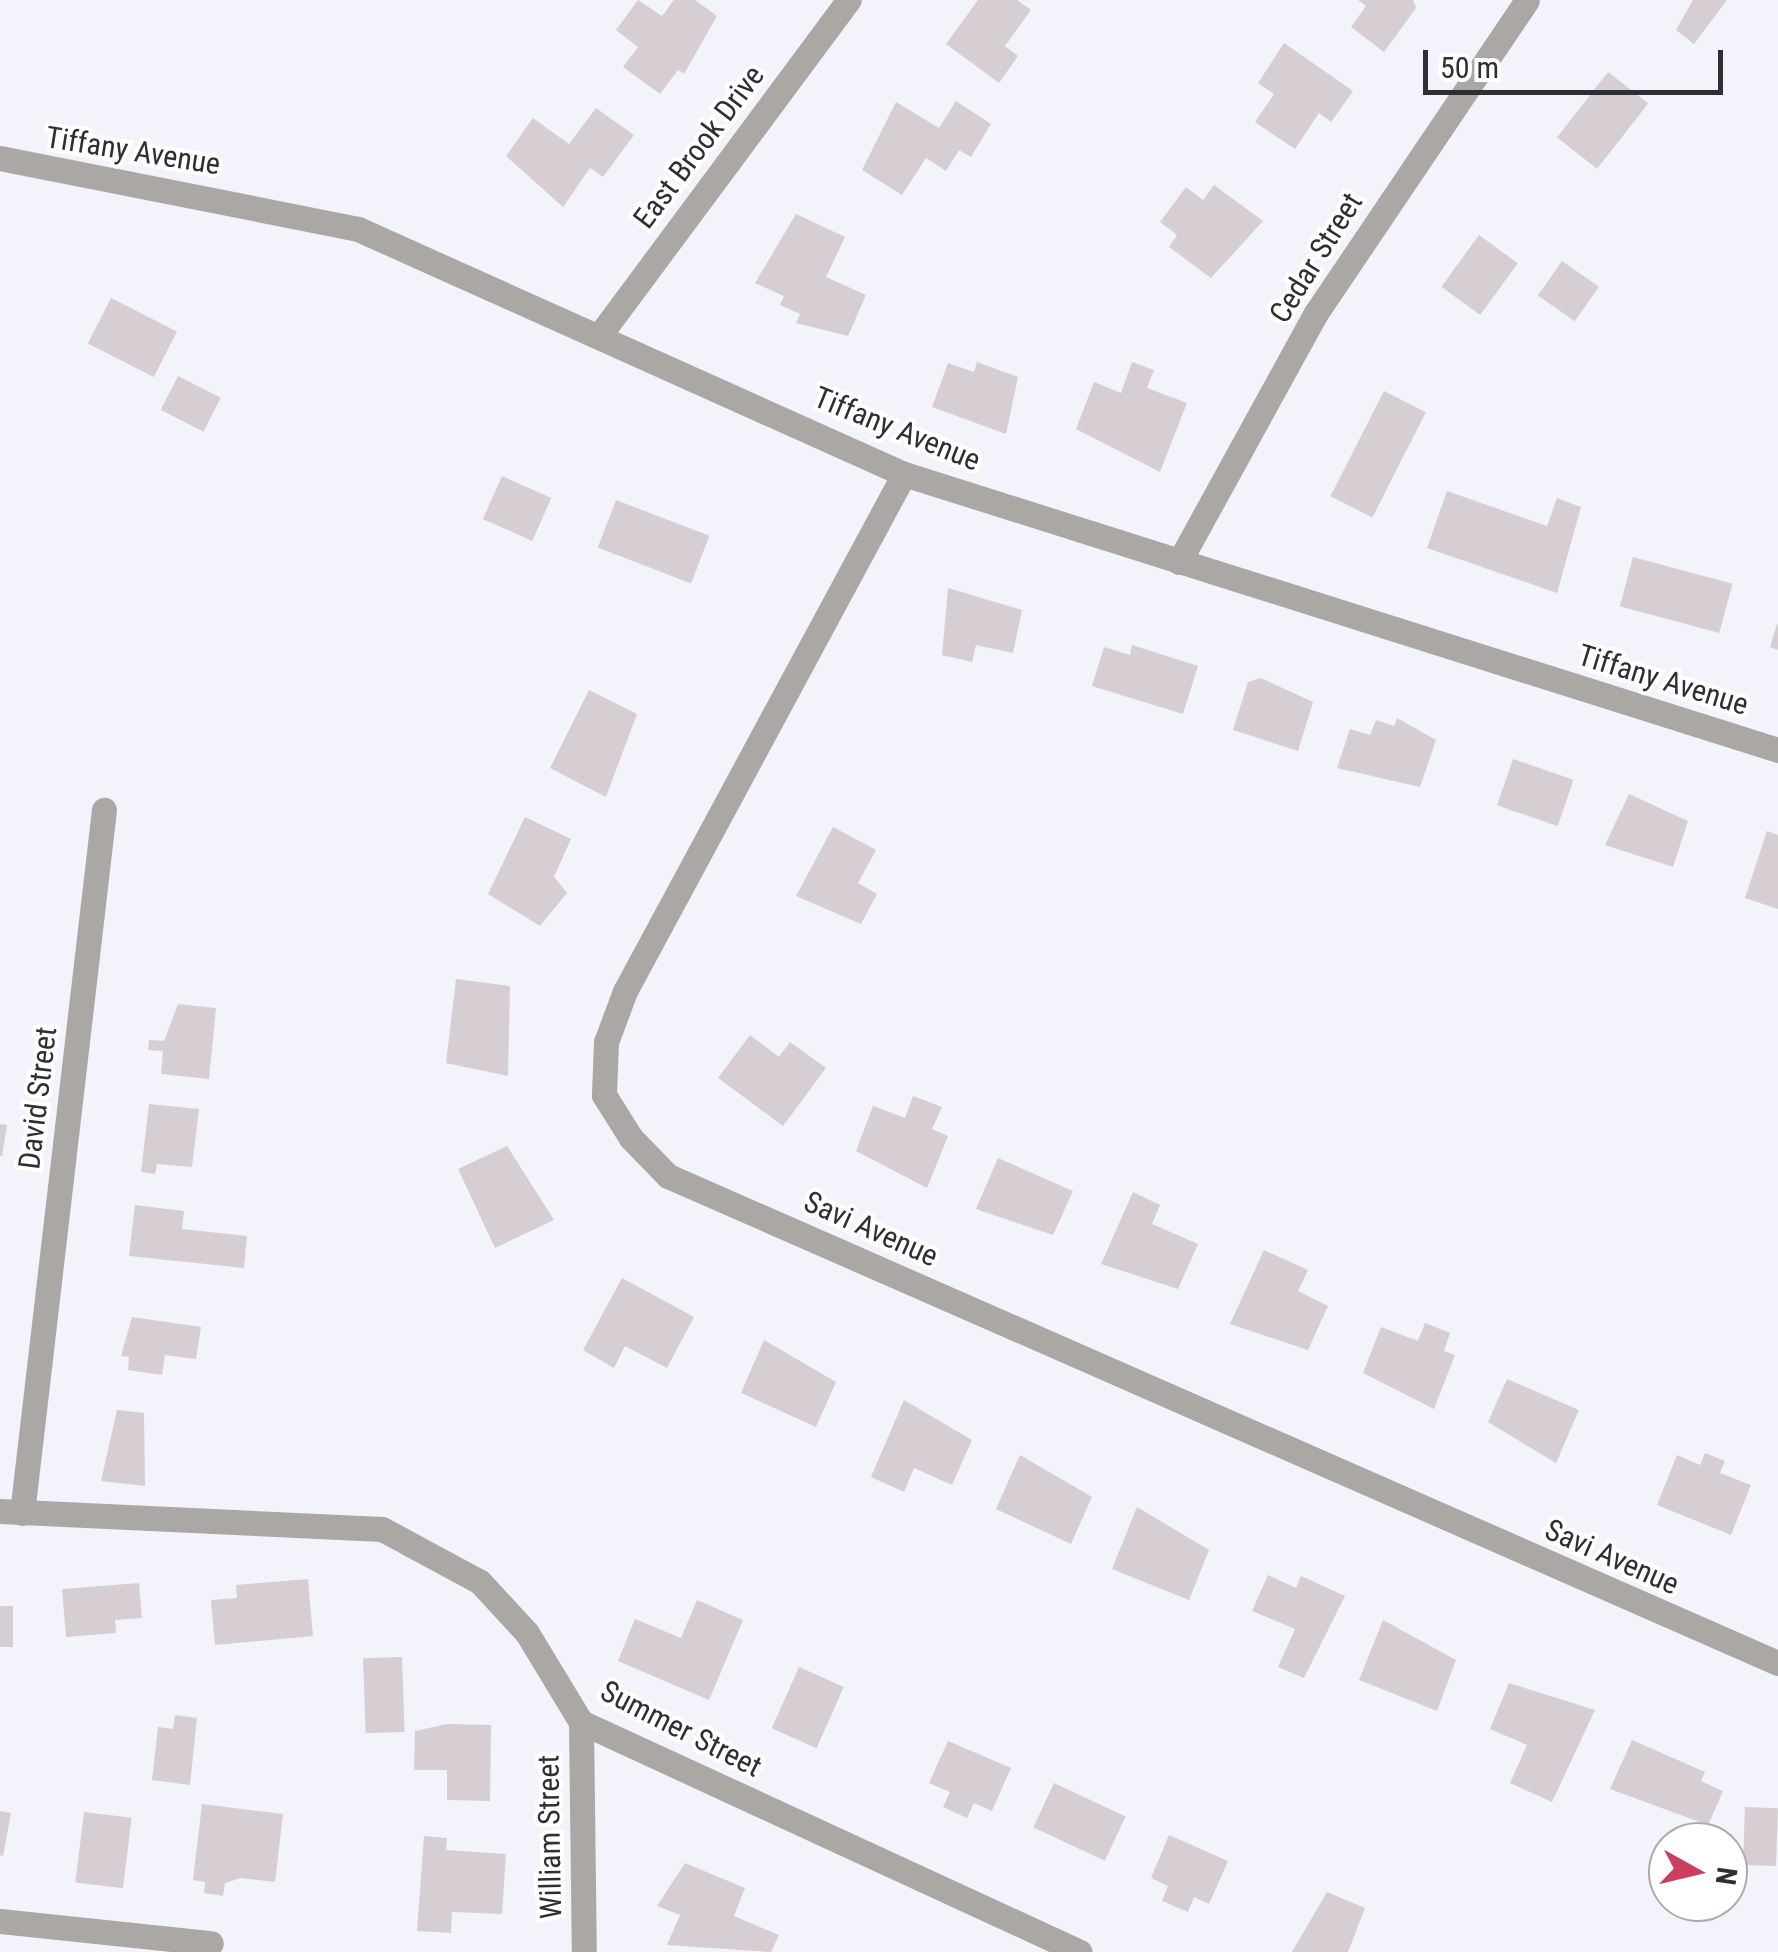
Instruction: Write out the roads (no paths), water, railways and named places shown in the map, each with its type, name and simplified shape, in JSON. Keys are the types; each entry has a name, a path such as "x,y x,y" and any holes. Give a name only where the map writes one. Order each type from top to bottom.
{"street":[{"name":"East Brook Drive","path":"602,332 849,0"},
{"name":"Cedar Street","path":"1179,562 1316,313 1526,0"},
{"name":"Tiffany Avenue","path":"0,158 358,229 602,332 904,474 1778,750"},
{"name":"Savi Avenue","path":"904,474 625,991 606,1042 604,1096 630,1138 668,1176 1778,1662"},
{"name":"David Street","path":"11,1512 104,810"},
{"name":"Summer Street","path":"11,1512 382,1530 480,1582 527,1633 582,1722 1048,1945 1080,1952"},
{"name":"William Street","path":"582,1722 584,1952"},
{"path":"0,1921 212,1943"}]}
